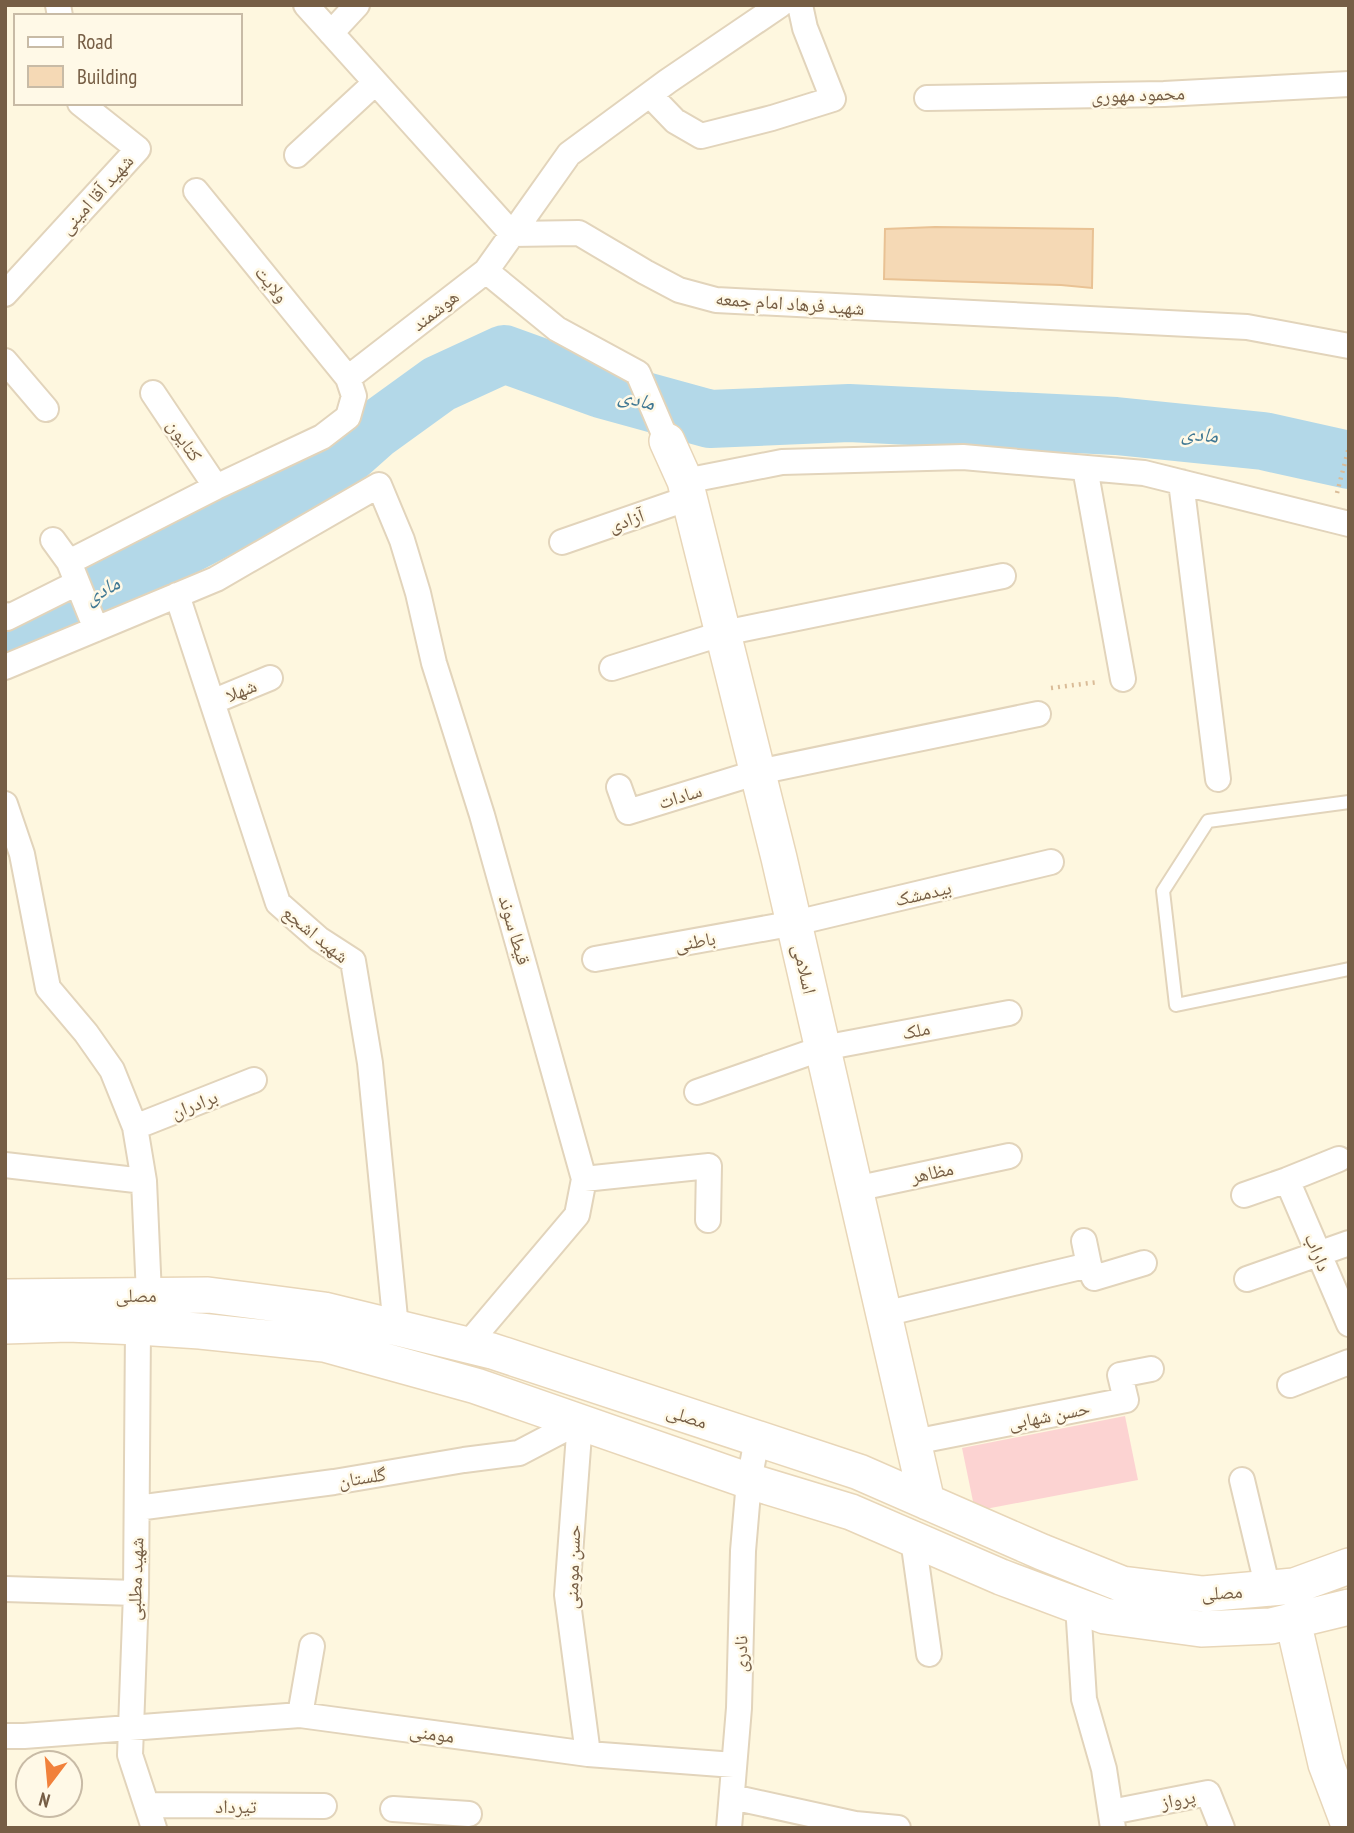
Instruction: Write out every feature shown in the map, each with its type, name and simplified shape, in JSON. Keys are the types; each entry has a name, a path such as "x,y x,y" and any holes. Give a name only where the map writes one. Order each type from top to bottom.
{"main road":[{"name":"اسلامی","path":"667,441 687,489 758,772 927,1502"},
{"name":"مصلی","path":"5,1326 68,1324 144,1311 208,1295 324,1310 492,1352 859,1472 1041,1552 1122,1584 1203,1594 1268,1589 1294,1586 1349,1566"},
{"name":"مصلی","path":"5,1297 144,1311 200,1331 324,1344 476,1386 749,1481 851,1512 1001,1577 1105,1616 1200,1629 1271,1626 1349,1606"},
{"path":"1293,1621 1326,1764 1349,1825"}],"street":[{"path":"306,5 512,234"},
{"path":"331,33 357,5"},
{"name":"هوشمند","path":"348,378 486,271 569,154 780,5"},
{"path":"650,95 675,121 701,135 772,118 833,99 800,5"},
{"path":"297,155 375,83"},
{"name":"محمود مهوری","path":"927,98 1164,94 1349,84"},
{"name":"شهید آقا امینی","path":"5,294 138,149 83,105"},
{"name":"ولایت","path":"196,191 348,378"},
{"name":"شهید فرهاد امام جمعه","path":"512,234 579,233 679,290 716,300 1247,327 1349,346"},
{"path":"486,271 556,329 638,373 667,441"},
{"path":"5,361 46,409"},
{"path":"5,615 7,618 73,573 216,487 322,437 348,417 354,396 348,378"},
{"name":"کتایون","path":"153,393 216,487"},
{"path":"687,489 782,462 963,457 1144,473 1339,522"},
{"path":"1085,468 1123,679"},
{"path":"1181,482 1218,779"},
{"name":"قیطا سوند","path":"177,595 216,579 379,485 412,572 434,663 482,814 584,1179 577,1215 467,1345"},
{"name":"آزادی","path":"562,542 687,489"},
{"path":"53,540 73,573 96,629"},
{"path":"612,668 723,634 1003,576"},
{"path":"5,667 177,595"},
{"name":"شهید اشجع","path":"177,595 278,903 319,939 353,961 370,1063 396,1328"},
{"name":"شهلا","path":"212,702 270,678"},
{"path":"758,772 1038,714"},
{"name":"سادات","path":"619,787 628,812 758,772"},
{"name":"شهید مطلبی","path":"5,804 22,854 48,988 112,1070 135,1127 144,1181 144,1311 130,1755 151,1816"},
{"name":"بیدمشک","path":"794,923 1051,862"},
{"name":"باطنی","path":"595,959 794,923"},
{"name":"ملک","path":"697,1092 823,1048 1009,1013"},
{"name":"برادران","path":"135,1127 254,1080"},
{"name":"مظاهر","path":"855,1189 1009,1156"},
{"path":"1244,1195 1339,1159"},
{"path":"5,1165 144,1181"},
{"path":"584,1179 709,1166 708,1220"},
{"name":"داراب","path":"1287,1180 1349,1324"},
{"path":"1084,1241 1094,1278 1144,1263"},
{"path":"1247,1279 1349,1243"},
{"path":"884,1314 1089,1265"},
{"path":"1290,1385 1349,1363"},
{"name":"حسن شهابی","path":"914,1442 1126,1400 1119,1375 1152,1369"},
{"name":"گلستان","path":"137,1508 334,1482 519,1453 580,1422"},
{"name":"حسن مومنی","path":"580,1422 567,1595 588,1754"},
{"name":"نادری","path":"729,1828 739,1708 743,1551 749,1481 757,1439"},
{"path":"1242,1480 1268,1589"},
{"path":"913,1539 929,1654"},
{"path":"5,1589 136,1594"},
{"path":"1078,1605 1084,1699 1104,1769 1112,1820"},
{"path":"300,1715 312,1646"},
{"name":"مومنی","path":"5,1736 24,1737 300,1715 588,1754 734,1765"},
{"name":"پرواز","path":"1112,1820 1208,1793 1222,1828"},
{"path":"732,1797 855,1824 898,1828"},
{"name":"تیرداد","path":"151,1816 324,1806"},
{"path":"393,1809 437,1820 469,1814"}],"lane":[{"path":"1349,802 1209,821 1163,891 1176,1004 1349,969"}],"path":[{"path":"1339,522 1349,447"},
{"path":"1038,714 1033,690 1123,679"}],"shaded area":[{"path":"1125,1416 1138,1480 975,1511 962,1448"}],"building":[{"path":"885,229 1093,229 1092,288 884,279"}],"waterway":[{"name":"مادی","path":"5,640 329,471 374,431 439,384 504,354 601,389 710,419 849,413 1116,426 1263,441 1349,460"}]}
